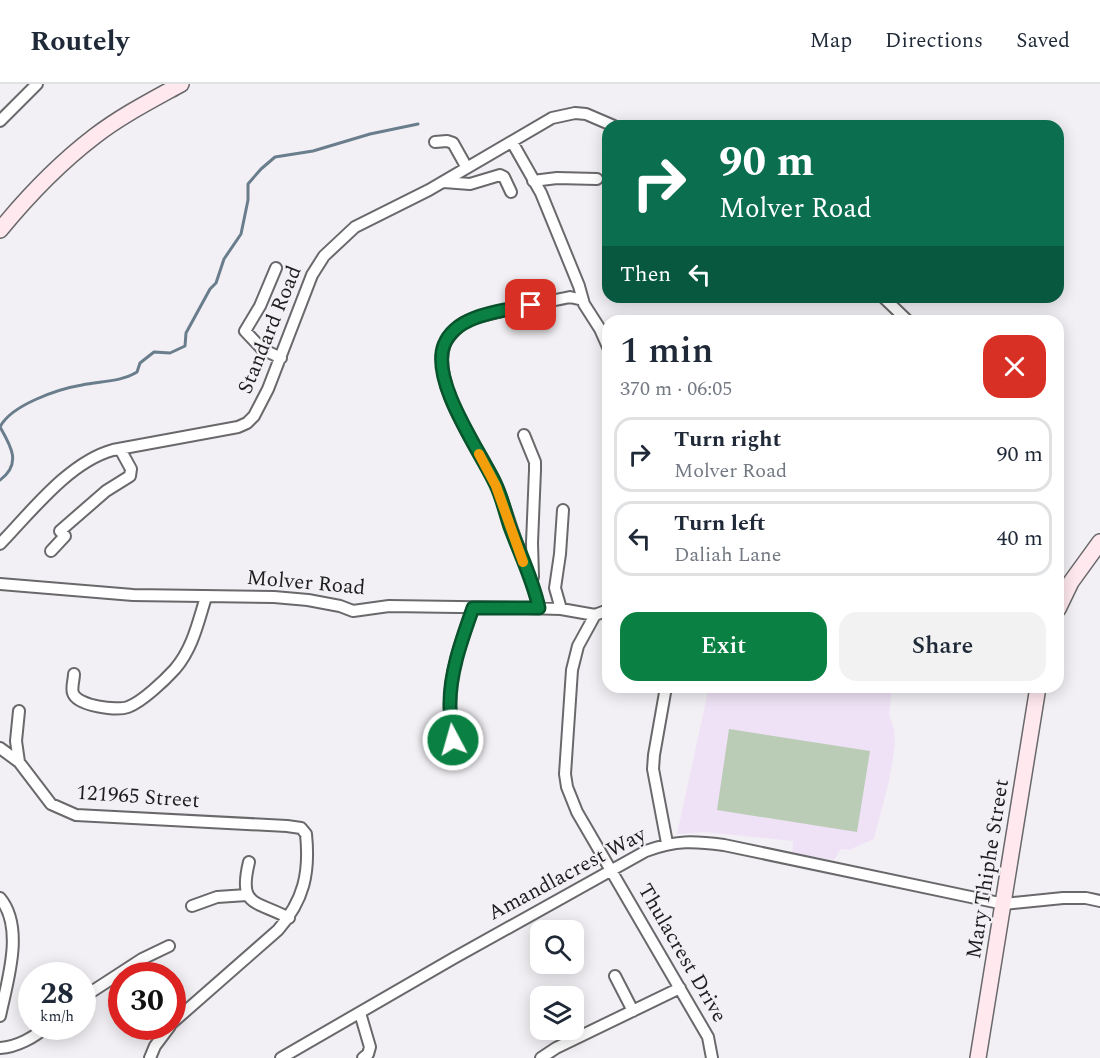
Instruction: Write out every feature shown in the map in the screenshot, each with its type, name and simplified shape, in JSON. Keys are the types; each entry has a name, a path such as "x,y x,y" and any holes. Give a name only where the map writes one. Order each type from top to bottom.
{"street":[{"path":"0,121 37,84"},
{"path":"0,230 23,203 94,136 181,84"},
{"name":"Standard Road","path":"0,544 80,464 104,452 166,439 223,431 247,423 260,407 312,275 324,256 355,227 444,182 552,118 575,113 586,114 602,121"},
{"path":"435,142 453,143 467,168"},
{"path":"512,142 532,181 541,193 583,300 602,334"},
{"path":"444,182 470,184 500,175 504,177 511,192"},
{"path":"532,181 557,178 597,179"},
{"path":"276,268 260,306 245,331 261,349 281,358"},
{"path":"534,584 525,566 496,486 456,412 445,385 442,356 444,344 461,323 570,297 583,300"},
{"path":"889,303 902,315"},
{"path":"524,435 535,462 532,543 534,584 539,608"},
{"path":"51,551 65,536 60,531 106,491 130,476 131,469 120,449"},
{"path":"561,609 555,588 563,510"},
{"path":"1064,597 1071,582 1100,542"},
{"name":"Molver Road","path":"0,584 133,594 274,597 308,600 353,611 389,606 539,608 595,615"},
{"path":"74,675 73,693 87,704 122,709 135,704 174,669 185,655 193,639 206,597"},
{"path":"453,740 451,688 473,608"},
{"path":"595,615 602,612"},
{"name":"Thulacrest Drive","path":"595,615 578,646 572,670 565,774 570,799 708,1037 712,1058"},
{"path":"665,693 653,769 667,843"},
{"name":"Mary Thiphe Street","path":"978,1058 1037,693"},
{"path":"19,711 16,741 19,762"},
{"name":"121965 Street","path":"0,748 19,762 51,804 75,815 301,828 306,834 306,875 300,899 289,918"},
{"name":"Amandlacrest Way","path":"281,1058 646,851 667,843 690,841 724,845 1004,904 1063,898 1086,898 1100,901"},
{"path":"186,1012 289,918 254,902 247,895 245,878 249,862"},
{"path":"192,906 217,897 247,895"},
{"path":"0,898 10,915 14,934 0,1016"},
{"path":"96,989 142,959 170,946"},
{"path":"615,976 633,1011"},
{"path":"541,1058 556,1048 680,988"},
{"path":"360,1012 370,1047 368,1054 363,1058"},
{"path":"0,1048 26,1040"},
{"path":"150,1058 159,1040"}],"shaded area":[{"path":"708,693 891,693 889,714 894,729 895,745 889,781 874,839 849,850 841,849 834,860 792,854 793,841 704,832 677,834"}],"green space":[{"path":"729,729 870,751 857,832 717,810"}],"waterway":[{"path":"0,480 7,474 13,461 11,448 0,427 14,412 36,399 61,390 131,375 137,372 140,363 154,352 170,353 185,346 186,333 210,289 216,283 224,259 241,234 248,200 248,184 275,157 313,151 370,134 418,124"}],"slow traffic":[{"path":"479,454 496,486 523,562"}],"route":[{"path":"453,740 451,688 473,608 539,608 534,584 525,566 496,486 456,412 445,385 442,356 444,344 461,323 531,305"}]}
